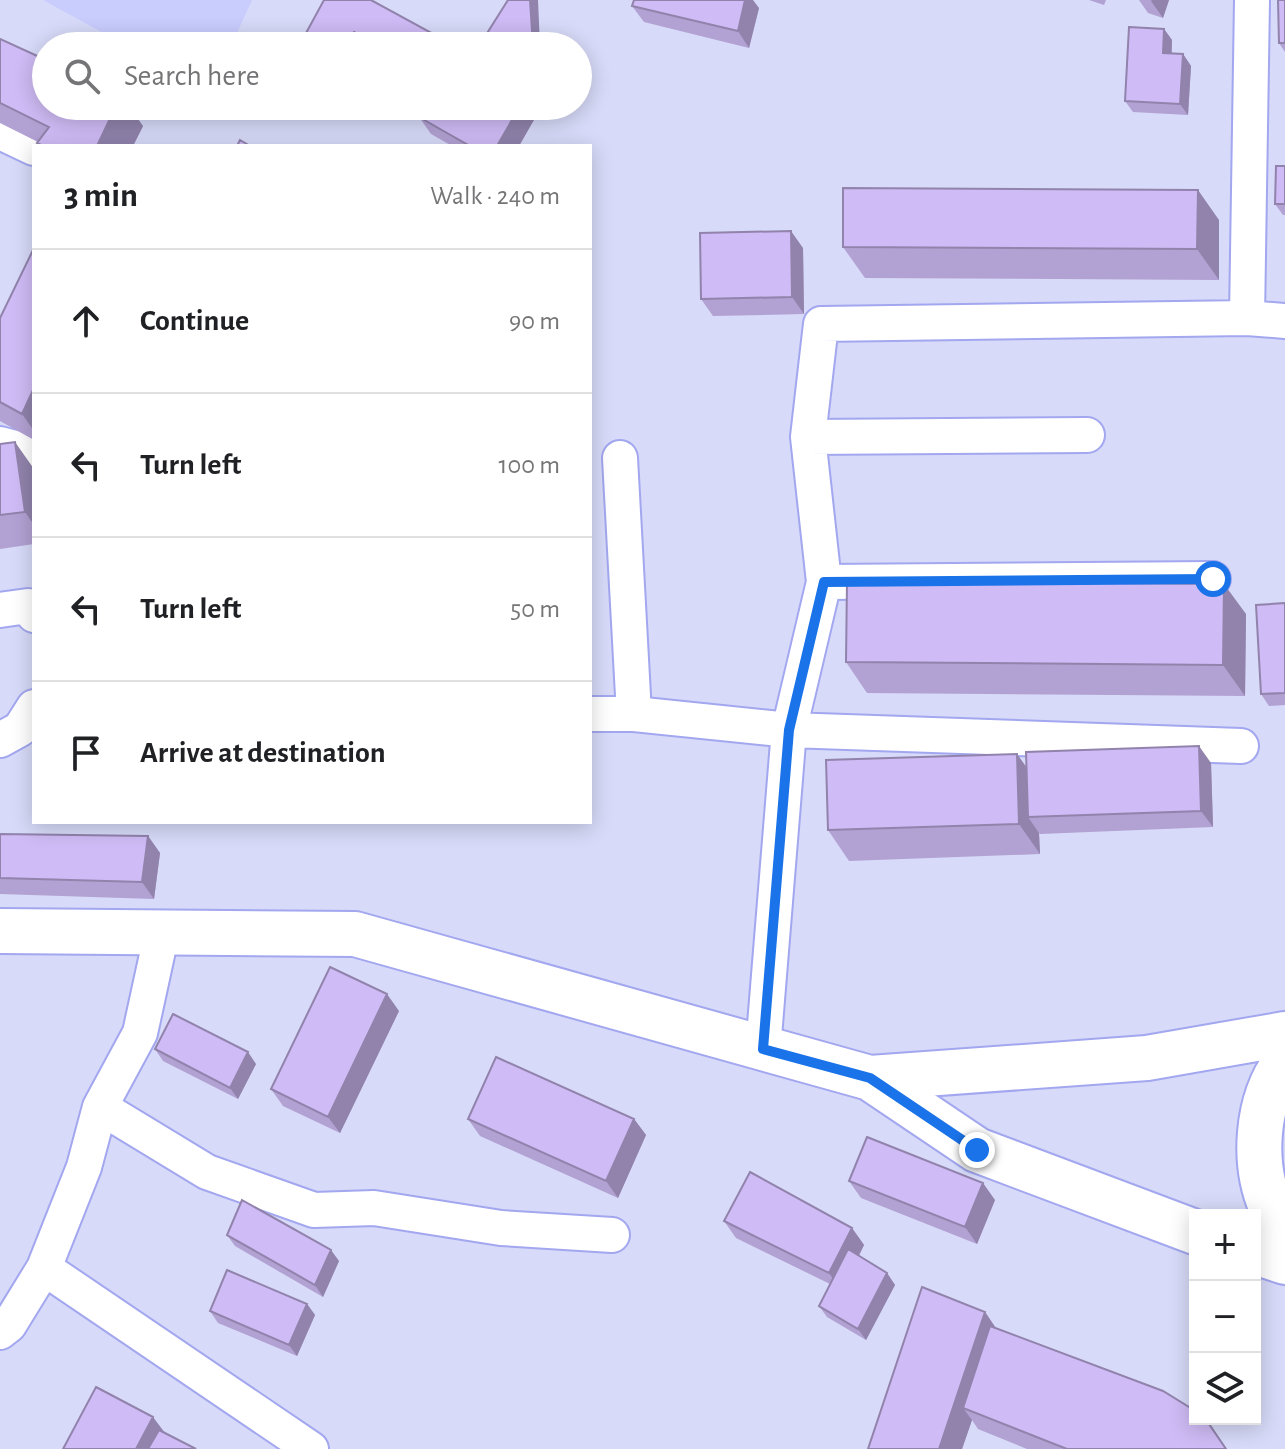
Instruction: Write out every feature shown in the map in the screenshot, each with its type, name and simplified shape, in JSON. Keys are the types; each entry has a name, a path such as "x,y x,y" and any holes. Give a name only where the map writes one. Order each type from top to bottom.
{"main road":[{"path":"0,931 355,934 870,1078 977,1150 1189,1230"},
{"path":"870,1078 1147,1058 1285,1034"},
{"path":"1285,1062 1263,1110 1259,1159 1271,1207 1285,1228"},
{"path":"1261,1254 1285,1262"}],"street":[{"path":"1247,318 1252,0"},
{"path":"0,132 32,147"},
{"path":"763,1049 789,730 824,582 808,437 821,324 1247,318 1285,321"},
{"path":"808,437 1087,435"},
{"path":"0,444 32,452"},
{"path":"620,458 634,714"},
{"path":"824,582 1213,579"},
{"path":"0,610 28,606 32,612"},
{"path":"0,740 20,729 32,710"},
{"path":"592,714 634,714 789,730 1241,746"},
{"path":"0,756 32,748"},
{"path":"0,1332 9,1325 44,1268 84,1167 100,1107 140,1033 162,932"},
{"path":"100,1107 207,1172 314,1210 374,1208 501,1228 612,1235"},
{"path":"44,1268 311,1449"}],"shaded area":[{"path":"43,0 252,0 237,32 101,32"}],"building":[{"path":"324,0 371,0 430,32 354,32 307,32"},
{"path":"508,0 530,0 532,32 488,32"},
{"path":"634,0 745,0 738,31 632,6"},
{"path":"1278,0 1285,0 1285,43 1279,43"},
{"path":"1129,27 1164,29 1163,53 1183,54 1180,104 1125,101"},
{"path":"0,39 32,54 32,119 0,103"},
{"path":"35,120 109,120 98,144 37,143 49,127"},
{"path":"424,120 512,120 498,144 466,144"},
{"path":"1276,166 1285,166 1285,204 1275,204"},
{"path":"843,188 1198,190 1197,249 843,247"},
{"path":"791,231 792,297 701,299 700,233"},
{"path":"32,252 32,392 22,414 0,402 0,318"},
{"path":"15,442 25,512 0,515 0,444"},
{"path":"847,581 1224,584 1223,665 846,662"},
{"path":"1285,603 1285,693 1261,694 1256,605"},
{"path":"1199,746 1201,811 1028,817 1026,752"},
{"path":"1017,754 1019,824 828,830 826,760"},
{"path":"0,834 148,836 142,882 0,878"},
{"path":"330,967 387,994 328,1117 271,1089"},
{"path":"173,1014 248,1052 230,1088 155,1049"},
{"path":"496,1057 634,1119 606,1181 468,1119"},
{"path":"867,1137 983,1183 965,1227 849,1181"},
{"path":"750,1172 852,1228 829,1273 724,1221"},
{"path":"242,1200 331,1250 315,1285 227,1235"},
{"path":"848,1249 887,1273 858,1329 819,1306"},
{"path":"227,1270 307,1304 289,1345 210,1311"},
{"path":"922,1287 985,1312 939,1449 868,1449"},
{"path":"990,1326 1163,1391 1189,1407 1189,1425 1210,1425 1226,1449 1067,1449 963,1408"},
{"path":"96,1387 153,1417 136,1449 63,1449"},
{"path":"159,1430 196,1449 148,1449"}],"route":[{"path":"977,1150 870,1078 763,1049 789,730 824,582 1213,579"}]}
